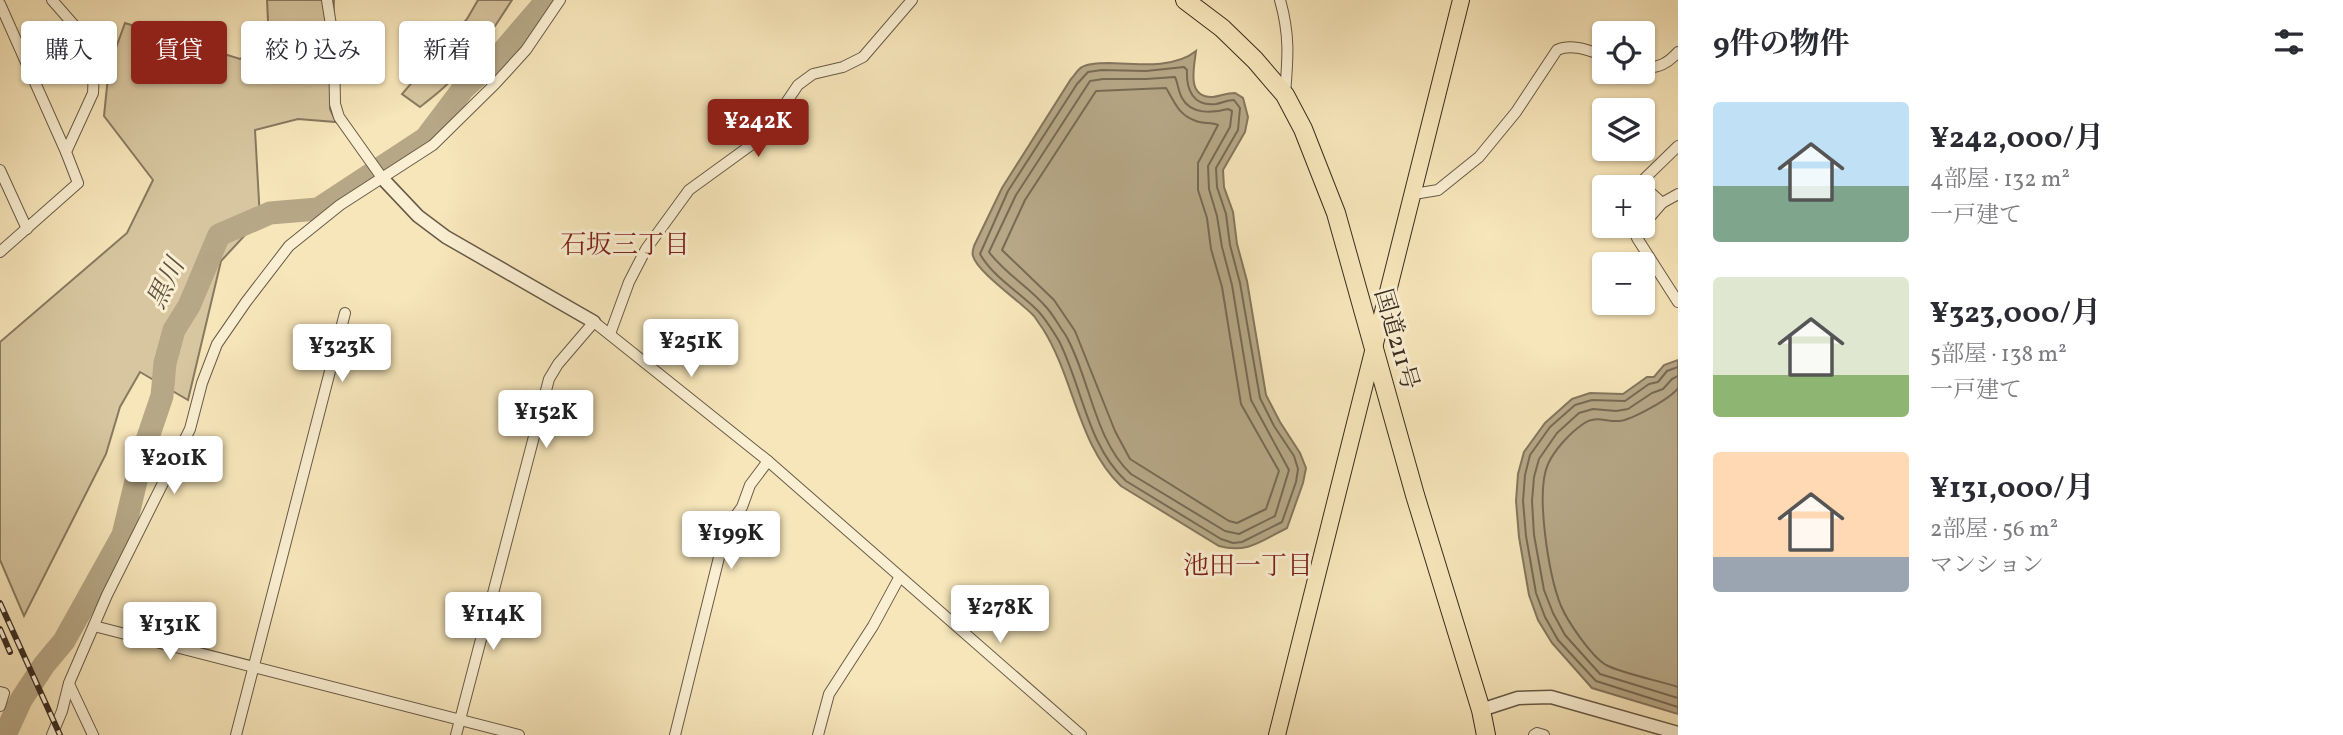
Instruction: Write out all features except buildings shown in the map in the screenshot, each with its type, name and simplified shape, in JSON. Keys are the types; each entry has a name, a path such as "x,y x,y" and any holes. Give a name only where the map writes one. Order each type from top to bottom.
{"highway":[{"name":"国道211号","path":"1185,0 1222,28 1255,60 1285,94 1303,130 1336,213 1486,735"}],"main road":[{"path":"1277,735 1461,0"}],"street":[{"path":"52,0 95,49 93,93 66,152"},
{"path":"327,0 334,44 335,104 339,117 381,176 418,216 446,237 594,322 610,334 768,461 1081,735"},
{"path":"52,735 69,683 94,626 190,429 202,383 218,344 289,246 381,176 433,145 495,85 526,50 560,0"},
{"path":"610,334 629,282 646,248 690,190 751,145 769,128 798,85 813,74 843,67 863,57 912,0"},
{"path":"1280,0 1288,26 1289,55 1285,94"},
{"path":"0,4 78,183 0,253"},
{"path":"1414,194 1438,191 1479,157 1517,112 1557,50 1564,47 1592,51"},
{"path":"1655,67 1669,62 1678,52"},
{"path":"1661,203 1640,183 1678,146"},
{"path":"0,170 27,229"},
{"path":"1655,210 1661,203 1678,194"},
{"path":"1637,238 1678,302"},
{"path":"236,735 345,313"},
{"path":"456,735 549,379 558,363 594,322"},
{"path":"675,735 726,529 742,508 750,485 768,461"},
{"path":"818,735 829,694 873,626 899,578"},
{"path":"94,626 519,735"},
{"path":"69,683 93,735"},
{"path":"0,692 4,693 0,706"},
{"path":"1480,710 1518,698 1551,697 1678,733"},
{"path":"1534,735 1544,735"}],"shaded area":[{"path":"267,0 334,0 333,21 268,21"},
{"path":"478,0 512,0 495,26 495,21 465,21"},
{"path":"125,23 131,25 131,84 227,84 227,55 240,59 241,84 331,84 330,109 336,122 298,119 255,130 260,219 221,261 188,400 140,372 120,407 106,454 24,616 0,560 0,342 127,233 153,180 104,116 107,84 117,84 117,45"},
{"path":"411,84 448,84 420,107 402,94"}],"water":[{"path":"1196,51 1193,73 1195,87 1199,93 1213,97 1235,93 1243,98 1248,117 1245,132 1223,170 1224,187 1233,212 1237,244 1247,281 1266,395 1306,468 1287,528 1247,547 1238,548 1219,546 1121,486 1095,451 1062,368 1043,329 1034,316 982,270 973,256 974,246 1002,188 1079,69 1099,63 1166,63 1187,57"},
{"path":"1678,360 1678,714 1592,688 1552,643 1538,620 1529,595 1516,501 1518,474 1524,452 1545,423 1572,399 1590,393 1623,394 1647,377 1654,377 1664,365"}],"waterway":[{"name":"黒川","path":"5,735 21,700 64,641 123,535 143,452 162,396 165,363 174,330 189,306 219,235 270,213 318,209 426,138 463,89 499,56 547,0"}],"railway":[{"path":"0,603 60,735"},
{"path":"0,629 10,652"}],"district":[{"name":"石坂三丁目","path":"625,244"},
{"name":"池田一丁目","path":"1248,565"}]}
